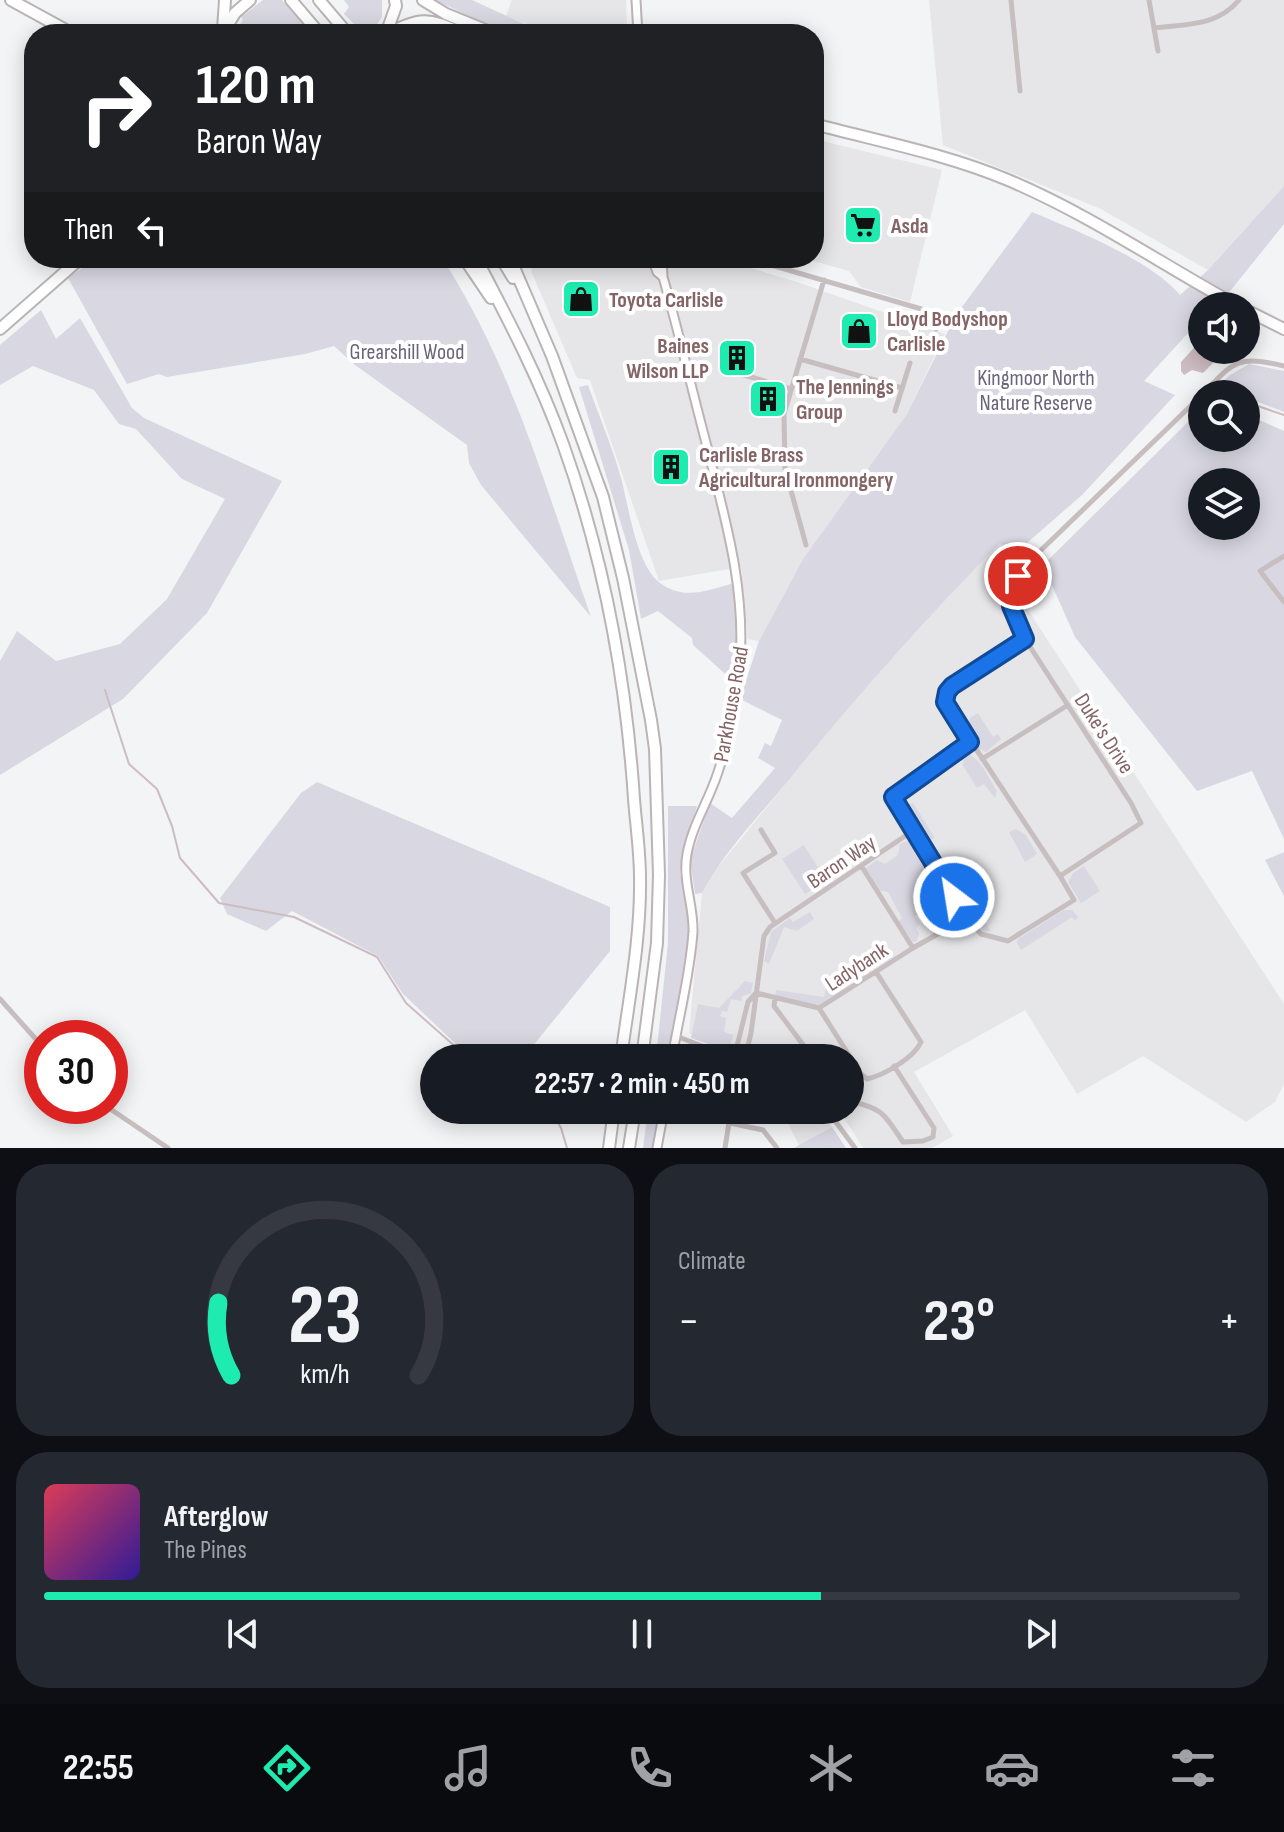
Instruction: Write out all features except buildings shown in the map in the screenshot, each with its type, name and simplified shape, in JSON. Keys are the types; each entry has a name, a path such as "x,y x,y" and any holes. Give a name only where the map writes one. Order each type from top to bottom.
{"highway":[{"path":"11,0 55,24"},
{"path":"223,24 225,0"},
{"path":"228,24 250,0"},
{"path":"291,0 311,24"},
{"path":"319,0 339,24"},
{"path":"423,0 470,24"},
{"path":"396,3 403,24"},
{"path":"390,24 396,3"},
{"path":"420,24 431,20 442,24"},
{"path":"824,127 937,156 1005,179 1077,212 1213,292"},
{"path":"0,329 70,268"},
{"path":"471,268 522,347"},
{"path":"481,268 522,347 563,443 596,552 615,638 629,732 640,878 637,940 623,1044"},
{"path":"507,268 533,311"},
{"path":"514,268 552,356 603,497 623,578 651,720 655,749 659,875 657,943 644,1044"},
{"path":"1260,317 1284,329"},
{"path":"609,1148 612,1124"},
{"path":"629,1148 633,1124"}],"street":[{"path":"636,0 638,24"},
{"path":"1011,0 1020,91"},
{"path":"1149,0 1158,51"},
{"path":"1155,28 1217,19 1239,0"},
{"name":"Parkhouse Road","path":"656,268 663,277"},
{"name":"Parkhouse Road","path":"663,268 732,549 742,630 739,676 729,733 717,776 686,856 685,872 693,929 689,970 675,1044"},
{"path":"782,268 952,318"},
{"path":"806,545 784,460 784,414 824,280"},
{"path":"936,329 940,314"},
{"path":"800,359 902,388"},
{"name":"Duke's Drive","path":"1217,380 1235,364 1258,360 1284,366"},
{"path":"895,411 910,363"},
{"path":"731,371 791,389"},
{"name":"Duke's Drive","path":"1060,876 1141,823 1025,639 1011,606 1018,576 1188,408"},
{"path":"1284,556 1260,571 1284,602"},
{"path":"970,742 893,797 966,918 981,934 1008,941 1074,900 945,702 952,686 1025,639"},
{"path":"982,759 1068,705"},
{"path":"748,1044 764,936 775,923 743,873 775,853 761,830"},
{"name":"Baron Way","path":"775,923 914,830"},
{"path":"862,867 913,948"},
{"name":"Ladybank","path":"756,993 819,1008 966,918"},
{"path":"819,1008 867,1079 894,1066 917,1050 921,1042 876,972"},
{"path":"738,1044 748,1002 756,993"},
{"path":"775,998 774,1006 802,1044"},
{"path":"0,999 24,1026"},
{"path":"676,1036 697,1044"},
{"path":"864,1104 883,1113 903,1142 933,1137 934,1128 894,1066"},
{"path":"128,1121 168,1148"},
{"path":"657,1148 661,1124"},
{"path":"725,1148 730,1124"},
{"path":"735,1124 763,1130 777,1148"},
{"path":"837,1124 855,1148"}],"shaded area":[{"path":"512,0 626,0 627,24 527,24 506,16"},
{"path":"929,0 1284,0 1284,186 1208,270 1101,209 943,145"},
{"name":"Asda","path":"824,141 942,170 910,302 861,287 849,271 824,264"},
{"path":"531,268 750,268 945,334 907,414 803,559 759,641 748,639 741,567 659,581 590,380 577,378"},
{"path":"1188,354 1188,364 1212,364 1203,373 1192,370 1184,375 1181,362"},
{"path":"1000,542 1013,555 1017,593 1284,1004 1284,1084 1275,1102 1246,1122 1143,1056 1077,1094 1025,1010 914,1072 953,1136 932,1148 863,1148 848,1124 864,1124 864,1044 721,1044 689,1033 702,893 714,872 922,622"},
{"path":"788,1124 830,1124 832,1127 799,1145"}],"green space":[{"path":"263,0 282,0 302,24 240,24 241,17"},
{"path":"344,0 382,0 382,17 377,24 354,24 344,14 349,7"},
{"path":"435,0 472,0 524,24 486,24"},
{"name":"Kingmoor North Nature Reserve","path":"1284,186 1284,224 1231,290 1188,292 1188,333 1144,381 1175,395 1082,495 1013,555 1000,543 972,572 865,689 742,835 702,893 695,894 690,860 710,803 732,818 775,768 758,758 765,743 771,746 782,720 740,699 759,641 803,559 907,414 956,315 1032,212 1132,258 1180,295 1208,270"},
{"name":"Grearshill Wood","path":"82,268 448,268 509,387 591,617 481,485 469,463 467,445 355,365 334,346 305,354 167,377 159,374 127,384 68,278"},
{"path":"41,310 56,339 80,318 132,408 144,418 282,481 207,613 123,699 0,775 0,661 17,631 56,661 120,644 167,599 225,499 182,479 136,429 119,424 94,390 33,366 0,385 0,345"},
{"path":"1249,364 1284,371 1284,412 1260,403 1260,380 1225,380"},
{"path":"588,385 617,466 640,551 654,577 672,590 689,593 734,583 738,646 733,681 693,645 692,638 658,611 641,619 629,550 579,387"},
{"path":"1260,420 1284,431 1284,839 1252,771 1197,791 1075,637 1043,565 1188,422 1188,452 1260,452"},
{"path":"978,713 993,737 998,734 1001,739 986,752 978,748 964,728 969,725 970,718"},
{"path":"957,752 968,753 982,767 997,791 995,798 984,784 977,788 962,764 964,762"},
{"path":"317,782 610,907 610,951 534,1044 456,1044 403,994 378,956 292,911 266,931 227,914 220,898 301,793"},
{"path":"901,794 908,805 913,803 935,838 923,842 897,800"},
{"path":"668,806 697,806 680,874 688,899 688,937 672,1044 657,1044 668,943"},
{"path":"1016,829 1026,835 1037,854 1025,862 1009,832"},
{"path":"907,841 918,846 957,910 947,922 935,904 915,916 920,924 916,928 919,933 917,941 913,942 898,921 902,918 888,892 878,890 866,868 877,860 885,864 898,855 900,844"},
{"path":"804,845 826,880 805,894 782,859"},
{"path":"1284,852 1284,896 1265,860"},
{"path":"1084,866 1100,891 1081,903 1068,882 1073,873"},
{"path":"952,873 959,884 964,881 989,919 985,922 991,931 985,932 972,920 948,883"},
{"path":"1064,910 1072,910 1078,917 1075,921 1072,917 1021,950 1018,939"},
{"path":"810,912 814,919 797,931 784,927 769,964 764,961 771,932 790,918 793,922"},
{"path":"849,971 866,975 818,1006 775,996 776,990 824,997 827,982"},
{"path":"745,981 753,983 751,993 742,996 741,1001 731,999 727,1012 722,1011 720,1016 726,1018 724,1032 734,1035 730,1044 708,1044 691,1038 698,1004 719,1008"},
{"path":"646,1124 658,1124 654,1148 643,1148"},
{"path":"832,1127 846,1148 794,1148 799,1145"}],"waterway":[{"path":"1260,407 1284,415"},
{"path":"105,690 129,764 157,789 172,826 180,858 219,903 294,917 377,957 406,1003 452,1044"},
{"path":"559,1124 567,1148"}],"place":[{"name":"Asda","path":"863,225"},
{"name":"Toyota Carlisle","path":"581,299"},
{"name":"Lloyd Bodyshop Carlisle","path":"859,331"},
{"name":"Baines Wilson LLP","path":"737,358"},
{"name":"The Jennings Group","path":"768,399"},
{"name":"Carlisle Brass Agricultural Ironmongery","path":"671,467"}],"route":[{"path":"954,897 893,797 970,742 945,702 947,692 1025,639 1011,606 1018,576"}]}
